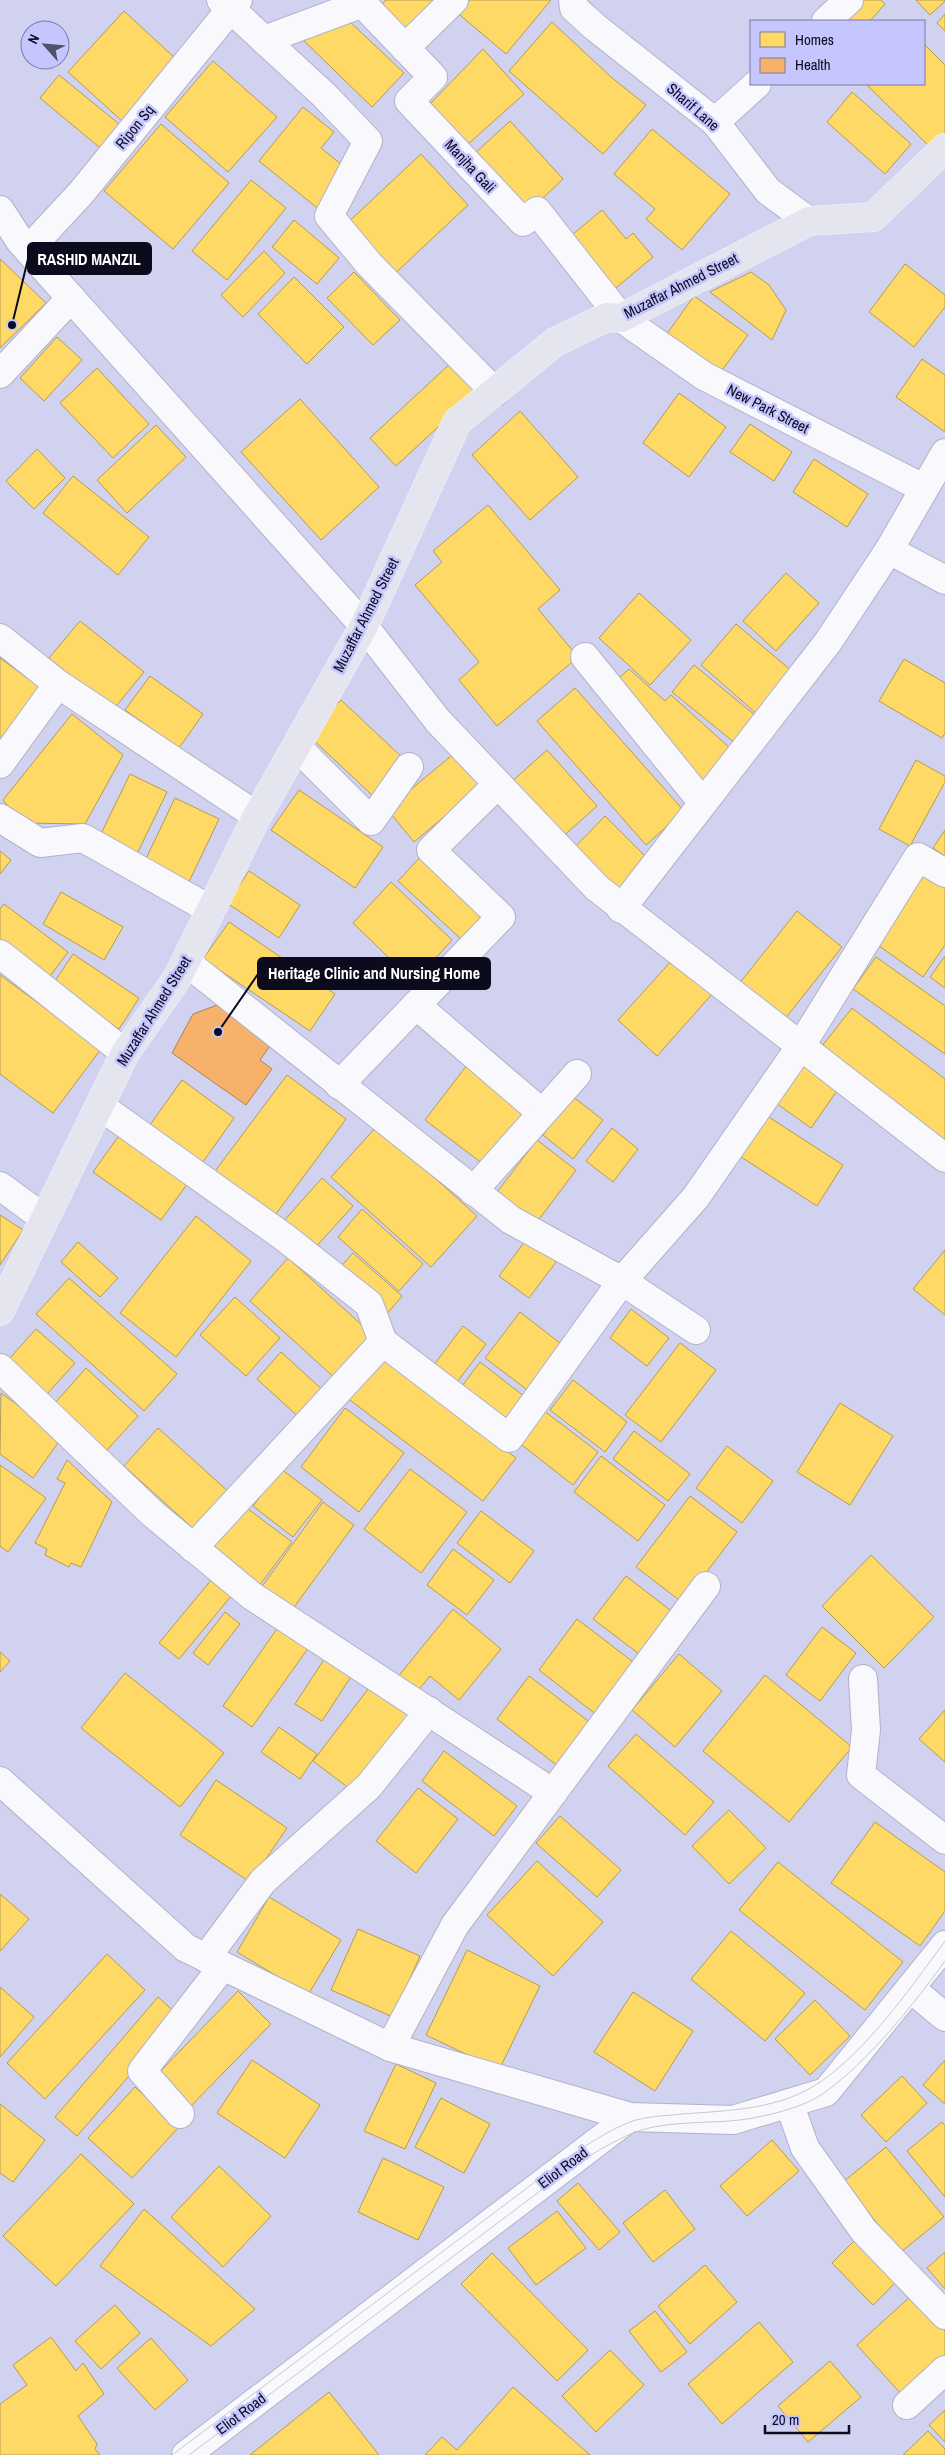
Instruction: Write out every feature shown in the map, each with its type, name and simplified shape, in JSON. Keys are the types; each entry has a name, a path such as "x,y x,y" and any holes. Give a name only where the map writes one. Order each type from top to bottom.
{"main road":[{"name":"Muzaffar Ahmed Street","path":"0,1311 126,1053 178,978 257,816 364,626 457,422 555,342 607,317 621,318 809,220 873,217 940,161"}],"street":[{"path":"264,40 350,8 358,0"},
{"name":"Manjha Gali","path":"358,0 433,77 409,101 523,222 537,211 621,318"},
{"path":"405,48 454,0"},
{"name":"Sharif Lane","path":"573,0 574,8 595,27 715,122 768,190 809,220"},
{"path":"827,20 849,0"},
{"path":"230,3 264,40 324,95 368,141 329,216 369,264 495,392"},
{"name":"Ripon Sq","path":"28,250 81,193 230,3"},
{"path":"715,122 756,85"},
{"path":"0,210 28,250 364,626 438,721 597,888 621,909 945,1158"},
{"path":"0,374 71,298"},
{"name":"New Park Street","path":"621,318 704,376 923,488"},
{"path":"621,909 828,642 889,550 923,488 945,453"},
{"path":"889,550 945,580"},
{"path":"0,638 58,684 257,816"},
{"path":"585,657 703,803"},
{"path":"0,764 58,684"},
{"path":"296,746 371,821 409,767"},
{"path":"340,1085 502,917 431,850 498,784"},
{"path":"0,818 40,843 83,838 211,910"},
{"path":"100,1106 284,1237 369,1304 383,1342 509,1438 622,1281 696,1196 800,1047 918,857 945,873"},
{"path":"0,954 126,1053"},
{"path":"186,962 511,1220 622,1281 696,1330"},
{"path":"416,1005 542,1113"},
{"path":"473,1191 576,1074"},
{"path":"0,1186 45,1219"},
{"path":"192,1548 383,1342"},
{"path":"0,1368 153,1514 252,1596 553,1793"},
{"path":"390,2047 455,1925 706,1586"},
{"path":"863,1679 866,1730 861,1775 945,1840"},
{"path":"180,2114 142,2070 215,1962 263,1881 369,1786 429,1711"},
{"path":"0,1781 186,1948 390,2047 630,2117 733,2120 826,2092 945,1945"},
{"path":"910,1988 945,2017"},
{"path":"789,2102 805,2148 859,2223 945,2315"},
{"name":"Eliot Road","path":"186,2455 630,2117"},
{"path":"906,2405 945,2370"}],"building: Homes":[{"path":"386,0 436,0 406,36 378,8"},
{"path":"462,0 551,0 506,54 454,10"},
{"path":"855,0 881,0 885,4 871,20 837,20"},
{"path":"916,0 945,0 945,1 930,15"},
{"path":"124,11 177,60 122,121 68,72"},
{"path":"945,14 945,31 937,23"},
{"path":"346,18 404,73 372,107 298,35"},
{"path":"552,22 611,77 646,105 603,154 509,71"},
{"path":"925,45 945,65 945,140 934,151 867,85 925,85"},
{"path":"483,49 524,94 466,146 430,104"},
{"path":"213,61 277,117 228,172 165,117"},
{"path":"59,75 124,128 105,152 40,98"},
{"path":"852,92 911,144 885,174 827,122"},
{"path":"303,107 334,132 321,148 352,173 321,211 259,161"},
{"path":"510,121 563,179 528,212 474,154"},
{"path":"161,124 229,183 173,249 104,191"},
{"path":"652,129 730,194 682,250 646,219 655,209 614,174"},
{"path":"421,154 468,205 389,279 342,228"},
{"path":"251,180 286,208 227,280 192,251"},
{"path":"602,210 626,239 633,233 653,257 611,292 567,239"},
{"path":"294,220 339,258 317,284 272,247"},
{"path":"264,251 285,273 243,317 221,295"},
{"path":"0,259 46,303 0,348"},
{"path":"905,264 945,295 945,307 914,347 869,312"},
{"path":"354,272 400,320 373,345 327,298"},
{"path":"751,272 769,285 786,310 772,340 710,292"},
{"path":"294,277 344,327 307,364 258,314"},
{"path":"694,296 748,335 717,377 664,338"},
{"path":"57,337 82,360 44,401 20,378"},
{"path":"922,359 945,375 945,432 896,397"},
{"path":"452,362 478,390 396,466 370,438"},
{"path":"97,368 149,424 113,458 60,403"},
{"path":"679,393 726,427 689,477 643,443"},
{"path":"300,399 379,487 321,540 241,452"},
{"path":"520,411 578,477 530,520 472,455"},
{"path":"750,424 792,452 774,481 730,452"},
{"path":"156,425 186,457 127,513 97,480"},
{"path":"37,449 65,478 34,509 6,481"},
{"path":"814,459 868,494 847,527 793,492"},
{"path":"73,476 149,537 118,575 43,513"},
{"path":"488,505 560,590 538,609 578,657 497,726 459,680 479,662 415,585 442,562 433,551"},
{"path":"786,573 819,603 776,651 743,621"},
{"path":"639,593 691,640 650,685 599,638"},
{"path":"80,621 144,672 113,710 49,658"},
{"path":"736,624 793,672 757,714 701,665"},
{"path":"0,658 49,694 0,760"},
{"path":"904,659 945,683 945,733 942,738 879,701"},
{"path":"694,665 756,716 735,743 672,692"},
{"path":"629,669 665,701 671,695 731,749 700,784 611,685"},
{"path":"150,676 203,714 179,748 125,710"},
{"path":"575,688 684,811 646,845 537,721"},
{"path":"341,700 405,760 372,795 308,735"},
{"path":"72,714 123,755 85,824 22,823 3,800"},
{"path":"547,750 597,806 559,840 509,784"},
{"path":"456,752 483,784 414,842 387,809"},
{"path":"916,760 945,776 945,782 910,846 879,829"},
{"path":"130,774 167,792 135,858 98,840"},
{"path":"299,790 383,847 355,888 271,830"},
{"path":"175,798 219,819 188,884 144,863"},
{"path":"605,816 650,861 617,894 573,849"},
{"path":"945,830 945,856 933,848"},
{"path":"0,851 11,860 0,874"},
{"path":"425,852 489,911 462,940 398,881"},
{"path":"922,868 945,883 945,945 923,977 872,941"},
{"path":"249,871 300,905 279,938 227,903"},
{"path":"391,882 452,940 414,982 353,923"},
{"path":"61,892 123,927 104,960 43,924"},
{"path":"4,904 68,952 48,979 0,944 0,909"},
{"path":"797,911 842,947 784,1020 739,984"},
{"path":"229,922 335,994 310,1031 203,959"},
{"path":"73,954 139,998 119,1029 53,984"},
{"path":"945,956 945,988 930,977"},
{"path":"876,957 945,1006 945,1054 853,989"},
{"path":"674,958 713,993 657,1056 618,1020"},
{"path":"0,975 101,1049 53,1113 0,1074"},
{"path":"852,1008 945,1079 945,1140 822,1046"},
{"path":"803,1059 841,1085 811,1128 773,1101"},
{"path":"467,1065 529,1112 487,1167 425,1120"},
{"path":"287,1075 346,1119 273,1218 213,1174"},
{"path":"182,1080 234,1118 198,1169 145,1132"},
{"path":"572,1096 603,1120 573,1159 543,1135"},
{"path":"764,1114 843,1165 817,1206 738,1155"},
{"path":"377,1126 477,1216 431,1267 331,1177"},
{"path":"125,1127 193,1176 161,1220 93,1172"},
{"path":"612,1128 638,1149 613,1182 586,1161"},
{"path":"537,1140 576,1170 534,1226 494,1196"},
{"path":"322,1178 353,1206 313,1250 282,1223"},
{"path":"362,1209 423,1264 399,1291 338,1237"},
{"path":"0,1215 23,1230 0,1265"},
{"path":"196,1216 251,1261 176,1357 120,1313"},
{"path":"529,1236 559,1258 529,1298 499,1276"},
{"path":"78,1242 118,1278 100,1297 61,1262"},
{"path":"945,1250 945,1315 913,1289"},
{"path":"353,1253 402,1296 386,1315 336,1272"},
{"path":"288,1258 375,1337 337,1380 250,1301"},
{"path":"69,1278 177,1374 144,1411 36,1314"},
{"path":"235,1297 280,1338 246,1376 200,1335"},
{"path":"631,1309 669,1338 647,1366 610,1338"},
{"path":"520,1312 565,1347 530,1392 485,1358"},
{"path":"463,1326 486,1344 454,1386 431,1369"},
{"path":"36,1329 75,1363 47,1394 9,1359"},
{"path":"680,1343 716,1370 661,1442 625,1415"},
{"path":"281,1352 327,1394 303,1421 257,1379"},
{"path":"379,1354 516,1458 483,1501 346,1397"},
{"path":"480,1362 525,1397 504,1425 459,1390"},
{"path":"86,1368 138,1416 107,1450 55,1403"},
{"path":"573,1380 627,1422 605,1452 550,1410"},
{"path":"1,1393 62,1437 33,1478 0,1454"},
{"path":"840,1403 893,1436 850,1505 797,1472"},
{"path":"345,1408 404,1453 359,1512 301,1467"},
{"path":"543,1410 598,1452 573,1485 518,1442"},
{"path":"158,1428 230,1493 196,1531 124,1466"},
{"path":"634,1431 690,1474 668,1501 613,1459"},
{"path":"727,1446 773,1481 742,1523 696,1488"},
{"path":"601,1456 665,1505 638,1541 574,1492"},
{"path":"67,1460 112,1502 81,1567 71,1563 69,1567 45,1555 47,1549 35,1543 65,1483 57,1479"},
{"path":"0,1465 46,1498 8,1552 0,1546"},
{"path":"281,1469 322,1500 293,1537 253,1506"},
{"path":"410,1469 467,1512 421,1573 364,1529"},
{"path":"690,1496 737,1532 683,1603 636,1567"},
{"path":"323,1502 354,1525 292,1610 261,1588"},
{"path":"244,1506 292,1542 256,1590 208,1553"},
{"path":"481,1511 534,1551 510,1583 457,1543"},
{"path":"453,1549 494,1580 467,1615 427,1585"},
{"path":"871,1555 934,1617 884,1668 822,1606"},
{"path":"626,1576 679,1617 647,1660 593,1619"},
{"path":"212,1579 232,1595 179,1659 159,1643"},
{"path":"453,1609 501,1649 459,1700 430,1676 416,1693 397,1678"},
{"path":"225,1612 240,1624 208,1665 193,1653"},
{"path":"577,1619 641,1668 602,1719 539,1670"},
{"path":"279,1626 309,1647 252,1727 223,1706"},
{"path":"822,1627 856,1653 820,1701 786,1675"},
{"path":"0,1652 10,1661 0,1672"},
{"path":"679,1654 722,1691 675,1747 632,1710"},
{"path":"327,1655 354,1672 322,1721 295,1704"},
{"path":"125,1673 224,1753 180,1807 81,1728"},
{"path":"765,1675 852,1747 789,1822 703,1751"},
{"path":"529,1676 596,1727 563,1770 497,1719"},
{"path":"372,1684 413,1715 354,1792 313,1761"},
{"path":"945,1710 945,1762 919,1739"},
{"path":"279,1727 317,1754 300,1779 261,1752"},
{"path":"636,1734 714,1802 685,1835 608,1766"},
{"path":"444,1751 517,1806 494,1836 422,1781"},
{"path":"216,1780 287,1828 250,1882 180,1835"},
{"path":"418,1788 458,1819 416,1873 376,1841"},
{"path":"729,1810 766,1848 729,1884 692,1846"},
{"path":"560,1816 621,1870 597,1897 536,1843"},
{"path":"875,1822 945,1872 945,1911 920,1946 831,1883"},
{"path":"537,1861 603,1922 553,1976 487,1915"},
{"path":"778,1862 903,1962 865,2010 739,1910"},
{"path":"0,1894 29,1919 0,1951"},
{"path":"269,1897 341,1940 308,1995 237,1952"},
{"path":"358,1929 420,1956 393,2017 331,1990"},
{"path":"731,1931 805,1993 765,2041 691,1979"},
{"path":"467,1950 540,1986 499,2070 426,2035"},
{"path":"107,1954 145,1990 45,2099 7,2063"},
{"path":"0,1987 34,2017 0,2057"},
{"path":"238,1991 271,2024 186,2111 153,2079"},
{"path":"633,1992 693,2031 655,2091 594,2052"},
{"path":"158,1997 180,2017 77,2136 55,2117"},
{"path":"815,2000 850,2036 810,2075 775,2039"},
{"path":"252,2060 320,2105 285,2158 217,2113"},
{"path":"945,2060 945,2104 923,2085"},
{"path":"396,2064 436,2083 405,2149 364,2131"},
{"path":"902,2076 927,2103 886,2142 861,2115"},
{"path":"135,2087 179,2127 132,2178 88,2138"},
{"path":"441,2098 490,2124 464,2173 415,2147"},
{"path":"0,2104 45,2140 13,2182 0,2173"},
{"path":"942,2122 945,2126 945,2197 907,2151"},
{"path":"772,2140 799,2171 747,2216 720,2186"},
{"path":"886,2147 944,2217 901,2252 843,2182"},
{"path":"81,2154 134,2204 56,2286 3,2236"},
{"path":"383,2158 444,2187 418,2240 358,2212"},
{"path":"219,2166 271,2216 223,2267 171,2217"},
{"path":"578,2183 620,2232 599,2250 557,2201"},
{"path":"665,2190 695,2229 653,2262 623,2223"},
{"path":"144,2209 255,2309 211,2346 100,2266"},
{"path":"557,2211 586,2248 536,2285 508,2248"},
{"path":"854,2241 896,2282 873,2305 832,2263"},
{"path":"945,2252 945,2289 927,2268"},
{"path":"492,2253 588,2350 557,2381 461,2284"},
{"path":"705,2265 737,2302 690,2344 658,2306"},
{"path":"912,2295 945,2331 945,2356 902,2395 857,2345"},
{"path":"115,2305 140,2333 101,2369 75,2341"},
{"path":"655,2311 687,2352 661,2372 629,2331"},
{"path":"759,2322 793,2362 722,2424 688,2384"},
{"path":"51,2337 76,2371 83,2363 104,2394 78,2416 97,2444 95,2449 100,2455 0,2455 0,2404 27,2385 13,2365"},
{"path":"151,2338 188,2380 155,2410 117,2368"},
{"path":"610,2350 644,2385 596,2432 562,2396"},
{"path":"830,2361 861,2397 808,2442 778,2406"},
{"path":"513,2387 590,2455 425,2455 442,2437 457,2450"},
{"path":"329,2392 379,2455 250,2455"},
{"path":"945,2410 945,2442 929,2425"},
{"path":"928,2431 945,2449 945,2455 903,2455"}],"building: Health":[{"path":"217,1005 272,1043 260,1060 272,1069 246,1105 172,1053 193,1014"}],"tram line":[{"path":"172,2455 571,2155 607,2133 642,2118 727,2111 772,2103 801,2093 821,2081 861,2047 880,2026 945,1941"},
{"path":"189,2455 576,2164 604,2147 646,2129 676,2124 753,2118 792,2108 820,2096 844,2077 891,2030 945,1961"}],"place":[{"name":"RASHID MANZIL","path":"12,325"},
{"name":"Heritage Clinic and Nursing Home","path":"218,1032"}]}
